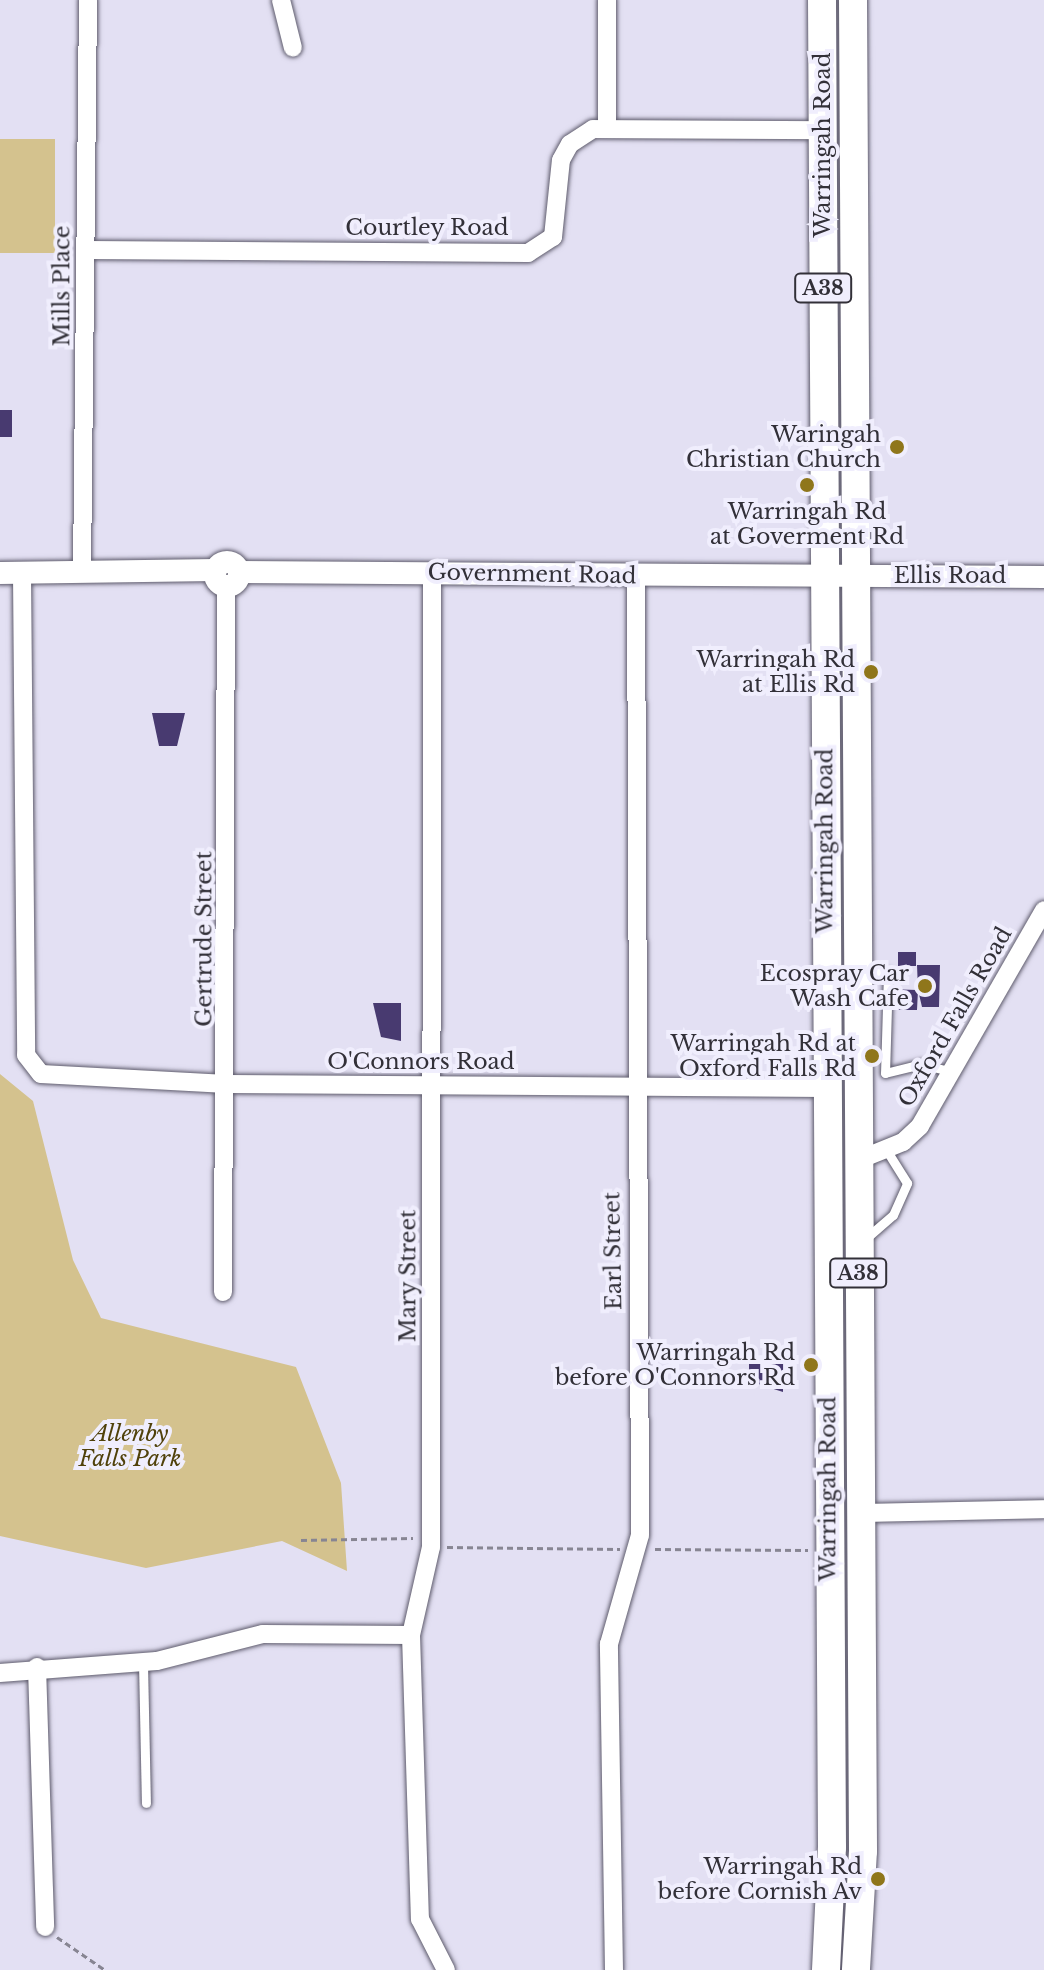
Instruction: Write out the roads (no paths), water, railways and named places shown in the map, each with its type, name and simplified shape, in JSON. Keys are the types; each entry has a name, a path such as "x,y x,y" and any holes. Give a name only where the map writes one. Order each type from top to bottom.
{"highway":[{"name":"Warringah Road","path":"822,0 832,1871 826,1970"},
{"name":"Warringah Road","path":"853,0 856,1161 863,1851 856,1970"}],"street":[{"name":"Mills Place","path":"82,573 88,0"},
{"path":"281,0 293,48"},
{"path":"607,0 607,129"},
{"name":"Courtley Road","path":"87,250 528,253 544,246 558,225 561,160 570,144 607,129 822,130"},
{"name":"Mary Street","path":"432,573 432,1538 411,1635 420,1919 446,1970"},
{"name":"Government Road","path":"11,574 856,576"},
{"name":"O'Connors Road","path":"11,574 26,1055 41,1074 227,1084 826,1088"},
{"name":"Earl Street","path":"614,1970 609,1644 640,1535 636,575"},
{"name":"Gertrude Street","path":"223,1292 227,1084 227,576"},
{"name":"Ellis Road","path":"856,576 1044,577"},
{"name":"Oxford Falls Road","path":"856,1161 886,1149 920,1126 1044,910"},
{"path":"860,1513 1044,1509"},
{"path":"0,1673 37,1667 143,1663 263,1634 411,1635"},
{"path":"37,1667 45,1927"}],"lane":[{"path":"856,972 888,973 885,1073 921,1064 952,1072"},
{"path":"856,1029 888,1027"},
{"path":"857,1241 872,1238 893,1215 907,1183 886,1149"},
{"path":"143,1663 146,1803"}],"place":[{"name":"Waringah Christian Church","path":"897,447"},
{"name":"Warringah Rd at Goverment Rd","path":"807,485"},
{"name":"Warringah Rd at Ellis Rd","path":"871,672"},
{"name":"Ecospray Car Wash Cafe","path":"925,986"},
{"name":"Warringah Rd at Oxford Falls Rd","path":"872,1056"},
{"name":"Warringah Rd before O'Connors Rd","path":"811,1365"},
{"name":"Warringah Rd before Cornish Av","path":"878,1879"}],"park label":[{"name":"Allenby Falls Park","path":"130,1446"}]}
